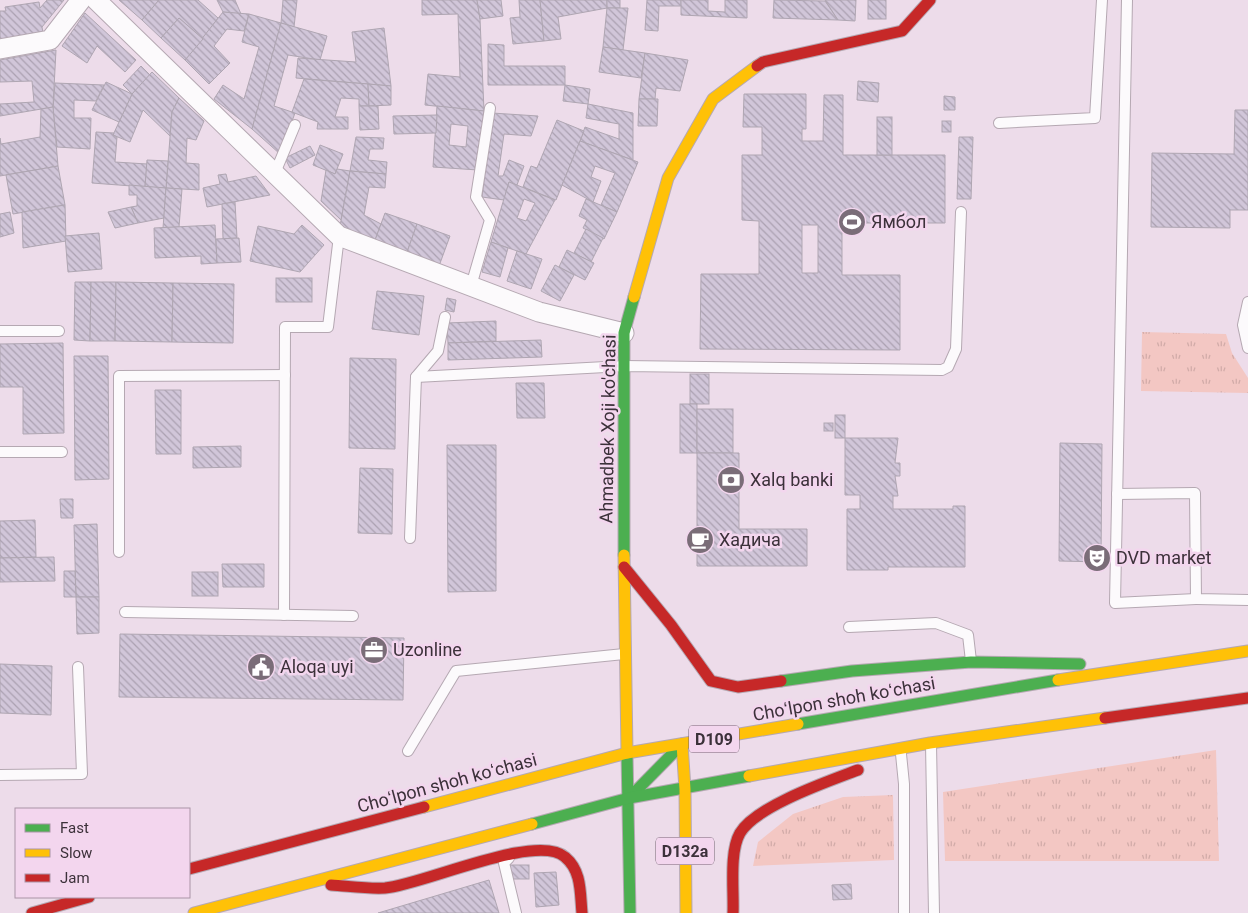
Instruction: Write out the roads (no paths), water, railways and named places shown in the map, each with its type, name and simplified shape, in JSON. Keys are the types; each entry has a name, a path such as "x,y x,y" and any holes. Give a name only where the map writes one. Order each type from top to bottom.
{"main road":[{"name":"Ahmadbek Xoji ko'chasi","path":"630,913 624,567 624,333 668,178 713,99 763,62 902,31 930,0"},
{"path":"624,567 671,625 702,671 711,681 722,686 738,687 852,671 971,662 1141,666"},
{"name":"Choʻlpon shoh koʻchasi","path":"190,869 626,753 1141,666 1248,651"},
{"path":"194,913 629,798 930,744 1248,698"},
{"path":"629,798 682,744"},
{"path":"682,744 685,789"},
{"path":"733,913 736,850 745,825 772,807 831,780 930,744"},
{"path":"626,753 685,789"},
{"name":"D132a","path":"685,789 686,913"},
{"path":"304,884 385,888 513,853 540,848 564,855 577,869 582,913"},
{"path":"32,913 85,898"}],"street":[{"path":"0,49 50,40 81,0"},
{"path":"96,0 339,236 539,312 624,333"}],"lane":[{"path":"999,123 1095,118 1102,0"},
{"path":"1127,0 1115,603 1196,599 1248,600"},
{"path":"471,286 490,220 476,197 490,108"},
{"path":"275,172 295,125"},
{"path":"416,377 624,366 942,370 948,367 956,349 961,212"},
{"path":"284,615 285,327 328,327 339,236"},
{"path":"1248,302 1243,325 1248,348"},
{"path":"410,538 416,377 438,351 444,318"},
{"path":"0,331 59,331"},
{"path":"118,552 119,376 285,375"},
{"path":"0,452 62,452"},
{"path":"1117,494 1195,493 1196,599"},
{"path":"125,612 353,616"},
{"path":"850,627 936,623 968,635 971,662"},
{"path":"408,751 456,671 625,654"},
{"path":"0,775 82,774 78,667"},
{"path":"930,744 934,913"},
{"path":"901,754 904,784 904,913"},
{"path":"513,853 504,863 516,913"}],"place":[{"name":"Ямбол","path":"852,222"},
{"name":"Xalq banki","path":"731,480"},
{"name":"Хадича","path":"700,540"},
{"name":"DVD market","path":"1097,558"},
{"name":"Uzonline","path":"374,650"},
{"name":"Aloqa uyi","path":"261,667"}]}
